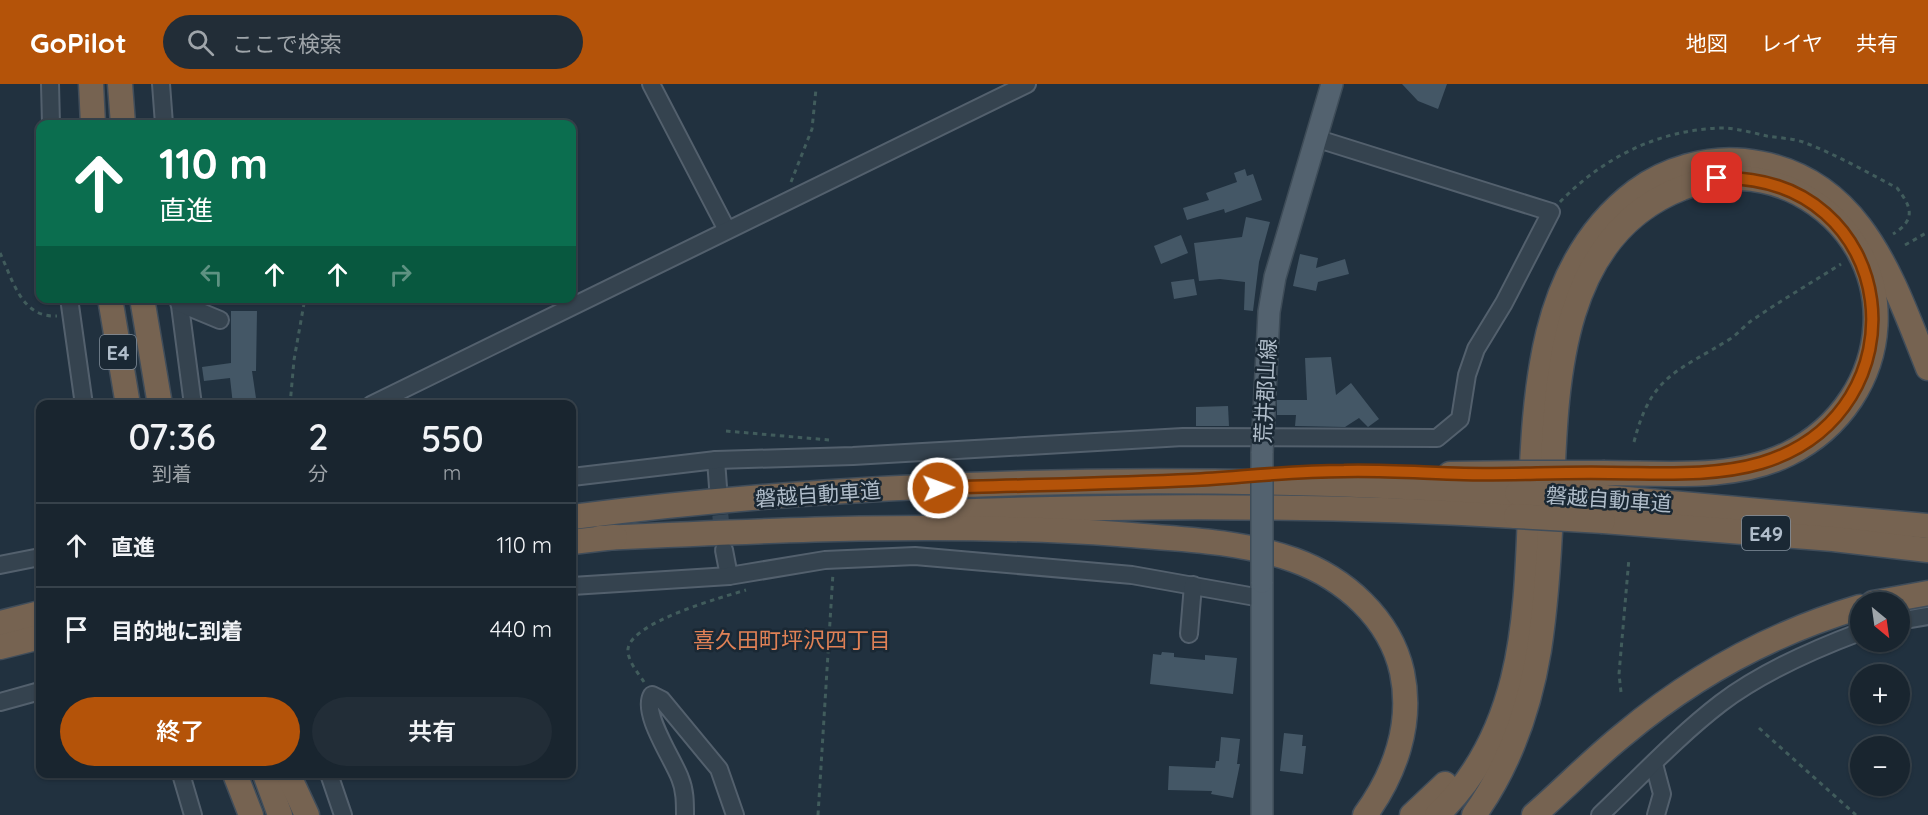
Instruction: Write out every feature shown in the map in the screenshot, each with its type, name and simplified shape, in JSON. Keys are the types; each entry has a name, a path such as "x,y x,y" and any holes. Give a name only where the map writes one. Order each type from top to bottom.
{"highway":[{"path":"90,84 93,120"},
{"path":"120,84 123,120"},
{"path":"1437,815 1468,781 1496,733 1514,676 1526,601 1535,419 1543,351 1549,324 1560,295 1585,245 1621,202 1666,174 1712,161 1761,163 1807,178 1828,193 1865,231 1893,282 1928,368"},
{"path":"1474,815 1510,754 1533,681 1543,622 1549,560 1558,378 1566,335 1592,270 1618,232 1634,217 1671,192 1694,183 1717,178 1758,180 1797,192 1829,215 1855,246 1864,264 1875,307 1875,330 1869,363 1856,395 1844,411 1809,442 1786,455 1737,469 1692,473 1605,472 1518,494"},
{"name":"E4","path":"111,303 127,400"},
{"name":"E4","path":"143,303 152,367 160,400"},
{"name":"磐越自動車道","path":"576,518 732,501 891,489 1190,480 1343,471 1518,494 1604,509 1928,550"},
{"name":"磐越自動車道","path":"576,541 741,523 844,516 1055,508 1343,509 1518,494"},
{"name":"磐越自動車道","path":"1604,509 1928,526"},
{"path":"600,538 741,532 973,527 1064,530 1237,545 1294,560 1333,579 1352,592 1381,624 1400,662 1404,683 1404,728 1390,774 1365,815"},
{"path":"1910,596 1928,593"},
{"path":"1412,815 1462,764 1485,728 1510,664 1526,601"},
{"path":"1534,815 1624,734 1677,694 1725,663 1779,635 1850,610"},
{"path":"0,623 36,614"},
{"path":"0,647 36,638"},
{"path":"1556,815 1627,737 1677,694"},
{"path":"237,778 251,815"},
{"path":"266,778 280,815"},
{"path":"290,778 308,815"}],"main road":[{"name":"荒井郡山線","path":"1263,815 1262,445 1270,300 1332,84"}],"street":[{"path":"50,84 51,120"},
{"path":"161,84 164,120"},
{"path":"651,84 727,230"},
{"path":"381,400 1027,84"},
{"path":"576,477 716,460 853,456 1183,437 1262,445 1437,438 1460,419 1467,375 1476,349 1504,303 1551,212 1315,138"},
{"path":"179,303 192,400"},
{"path":"183,303 220,320"},
{"path":"70,306 83,400"},
{"path":"716,460 718,487"},
{"path":"724,550 729,576"},
{"path":"576,586 729,576 834,560 915,556 1067,568 1193,585 1261,590"},
{"path":"0,565 36,558"},
{"path":"1189,634 1193,585"},
{"path":"1910,619 1928,616"},
{"path":"1600,815 1721,703 1756,680 1804,655 1850,636"},
{"path":"0,702 36,692"},
{"path":"685,815 684,790 673,762 656,730 649,700 652,695 662,700 719,769 735,815"},
{"path":"1654,764 1662,794 1656,815"},
{"path":"182,778 193,815"},
{"path":"330,778 343,815"}],"path":[{"path":"784,202 812,129 816,89"},
{"path":"1905,245 1928,232"},
{"path":"0,253 30,310 46,316 70,306"},
{"path":"1634,442 1643,411 1655,391 1671,373 1732,338 1750,322 1841,264"},
{"path":"290,400 294,360 304,303"},
{"path":"726,430 833,440"},
{"path":"1621,692 1619,674 1629,558"},
{"path":"818,815 834,560"},
{"path":"652,695 632,663 628,649 634,636 654,623 756,588"},
{"path":"1759,728 1856,815"}],"building":[{"path":"1402,84 1447,84 1438,109 1418,101"},
{"path":"1245,169 1247,176 1253,174 1262,200 1225,213 1224,209 1187,220 1183,208 1209,200 1206,193 1237,182 1234,173"},
{"path":"1246,217 1270,222 1259,262 1253,311 1244,310 1245,282 1220,279 1199,281 1194,243 1242,237"},
{"path":"1181,235 1188,253 1161,264 1154,246"},
{"path":"1300,254 1318,258 1316,268 1345,259 1349,274 1318,282 1316,291 1293,286"},
{"path":"1194,279 1197,295 1174,299 1171,282"},
{"path":"231,311 257,311 256,371 252,371 256,400 232,400 230,378 204,381 202,367 231,363"},
{"path":"1331,357 1336,395 1351,383 1379,419 1368,427 1359,418 1345,427 1295,426 1296,415 1277,415 1277,400 1307,400 1305,358"},
{"path":"1228,406 1229,426 1196,426 1196,407"},
{"path":"1162,652 1174,653 1174,657 1205,660 1205,655 1237,658 1233,694 1150,684 1153,654 1161,655"},
{"path":"1284,733 1303,735 1302,746 1306,746 1303,774 1280,771"},
{"path":"1221,737 1240,739 1237,764 1240,764 1233,798 1211,794 1212,791 1168,790 1169,766 1215,768 1216,761 1219,761"}],"tunnel":[{"path":"718,491 723,543"}],"district":[{"name":"喜久田町坪沢四丁目","path":"792,640"}],"route":[{"path":"938,488 1190,480 1343,471 1468,474 1692,473 1737,469 1786,455 1828,428 1856,395 1866,374 1872,352 1875,307 1871,285 1855,246 1829,215 1814,203 1797,192 1758,180 1717,178"}]}
